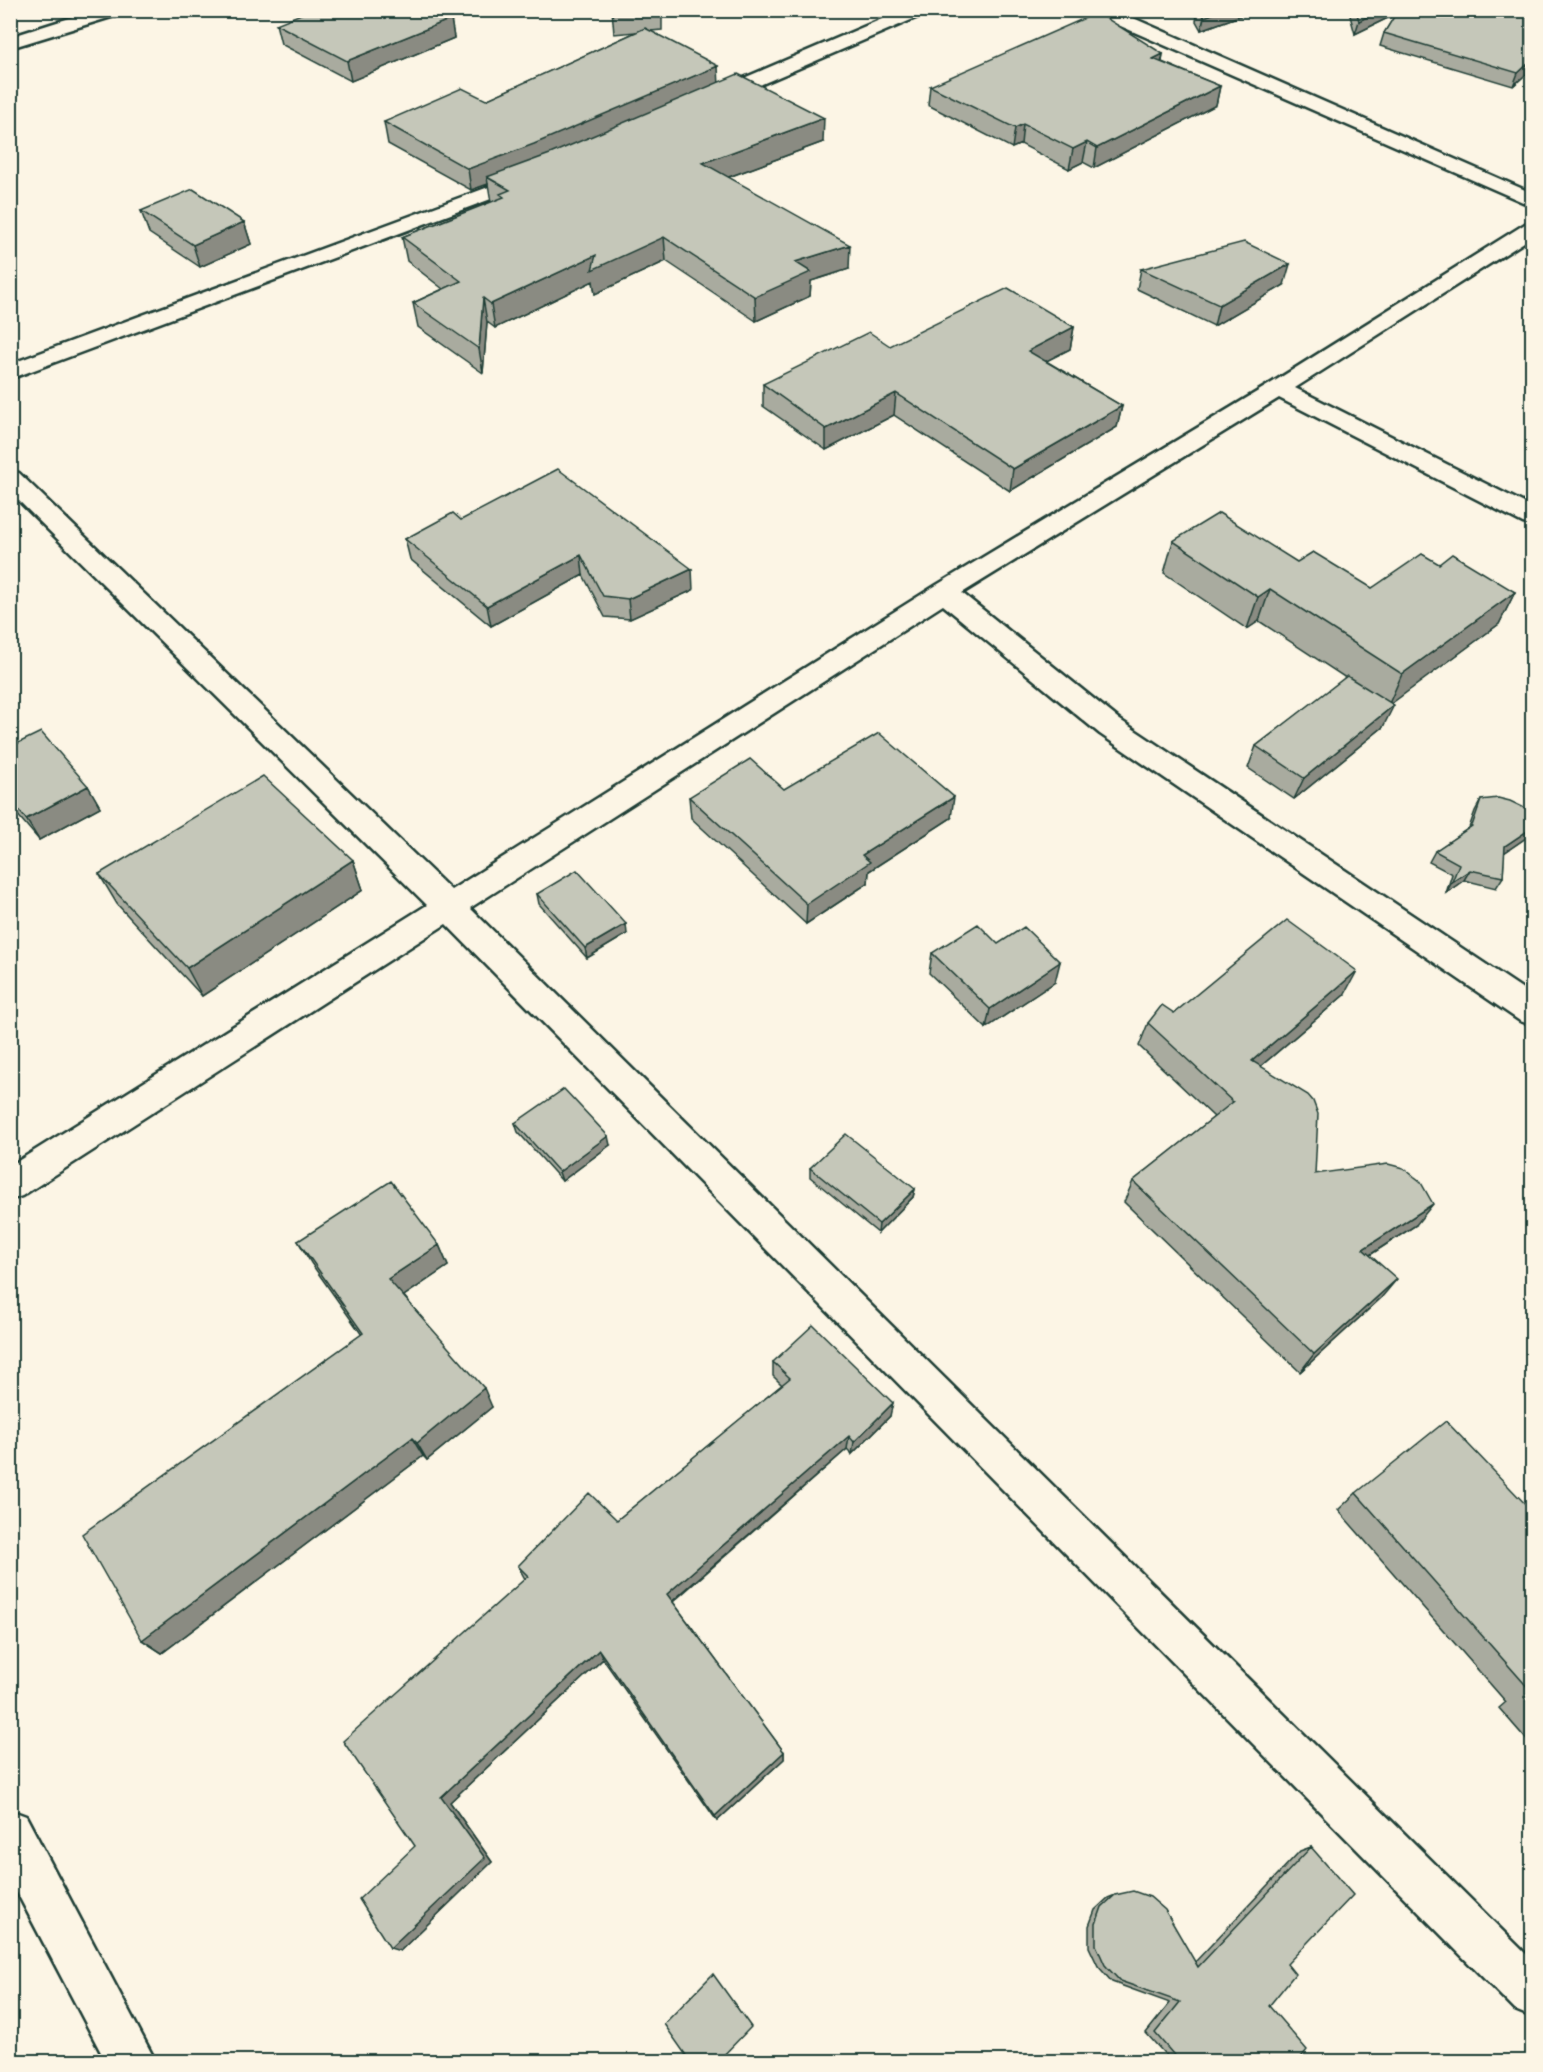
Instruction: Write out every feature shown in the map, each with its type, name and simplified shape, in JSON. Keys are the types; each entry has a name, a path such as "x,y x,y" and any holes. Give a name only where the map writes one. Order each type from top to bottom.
{"street":[{"path":"10,43 115,10"},
{"path":"694,106 919,10"},
{"path":"1100,10 1533,200"},
{"path":"10,372 545,172"},
{"path":"10,1185 944,592 1278,388 1533,228"},
{"path":"1278,388 1533,518"},
{"path":"10,478 449,907 1533,1993"},
{"path":"944,592 1110,727 1533,1011"},
{"path":"10,1832 132,2061"}],"building":[{"path":"311,10 434,10 451,19 347,61 276,24"},
{"path":"612,10 645,10 612,13"},
{"path":"1200,10 1223,10 1204,17"},
{"path":"1356,10 1380,10 1359,21"},
{"path":"1398,10 1533,10 1533,59 1518,73 1384,33"},
{"path":"1094,14 1103,16 1163,54 1153,59 1220,86 1097,148 1087,142 1073,149 1023,124 1015,128 930,86"},
{"path":"645,28 718,66 534,144 468,169 384,122 462,88 486,100"},
{"path":"738,74 824,118 703,163 850,245 795,262 811,272 755,297 664,237 592,270 596,255 491,304 483,298 479,349 413,303 461,281 402,237 504,197 500,194 510,190 487,177 550,154"},
{"path":"193,189 244,222 193,245 141,211"},
{"path":"1244,242 1290,264 1219,305 1141,269"},
{"path":"1008,288 1074,327 1028,351 1122,406 1013,469 896,393 826,429 763,384 869,332 890,346"},
{"path":"558,469 692,569 628,599 603,596 581,555 487,606 405,539 453,513 461,520"},
{"path":"1219,513 1297,562 1313,552 1372,588 1422,554 1439,564 1452,554 1515,592 1402,674 1270,589 1258,597 1173,541"},
{"path":"1347,676 1394,705 1304,778 1256,746"},
{"path":"41,732 88,786 26,819 10,800 10,747"},
{"path":"879,733 954,797 862,855 870,862 807,904 689,797 750,759 784,789"},
{"path":"263,776 353,860 187,968 99,874"},
{"path":"1498,798 1533,812 1533,827 1505,846 1503,877 1470,870 1452,882 1459,864 1435,851 1472,826 1481,800"},
{"path":"577,870 626,924 585,948 537,894"},
{"path":"1287,920 1357,971 1252,1061 1308,1095 1313,1101 1318,1114 1315,1174 1388,1164 1403,1168 1420,1181 1433,1204 1363,1249 1397,1279 1314,1354 1133,1181 1233,1102 1148,1023 1162,1005 1174,1013"},
{"path":"978,924 998,944 1024,927 1060,962 990,1009 932,953"},
{"path":"564,1089 608,1136 559,1172 515,1123"},
{"path":"846,1134 915,1189 879,1224 810,1168"},
{"path":"391,1181 439,1245 388,1279 484,1388 417,1443 412,1438 142,1640 82,1534 363,1333 298,1241"},
{"path":"813,1325 893,1403 854,1442 849,1436 667,1594 784,1752 715,1816 599,1650 441,1797 485,1858 390,1948 359,1899 415,1846 343,1741 528,1576 518,1566 589,1493 617,1520 790,1378 773,1362"},
{"path":"1446,1421 1533,1512 1533,1707 1524,1697 1531,1691 1356,1493"},
{"path":"1311,1847 1353,1895 1287,1964 1295,1974 1269,2006 1307,2050 1298,2061 1179,2061 1155,2033 1180,2002 1120,1981 1105,1965 1096,1945 1096,1924 1102,1907 1115,1895 1133,1891 1150,1897 1165,1910 1198,1967"},
{"path":"713,1974 751,2027 718,2061 690,2061 664,2024"}]}
